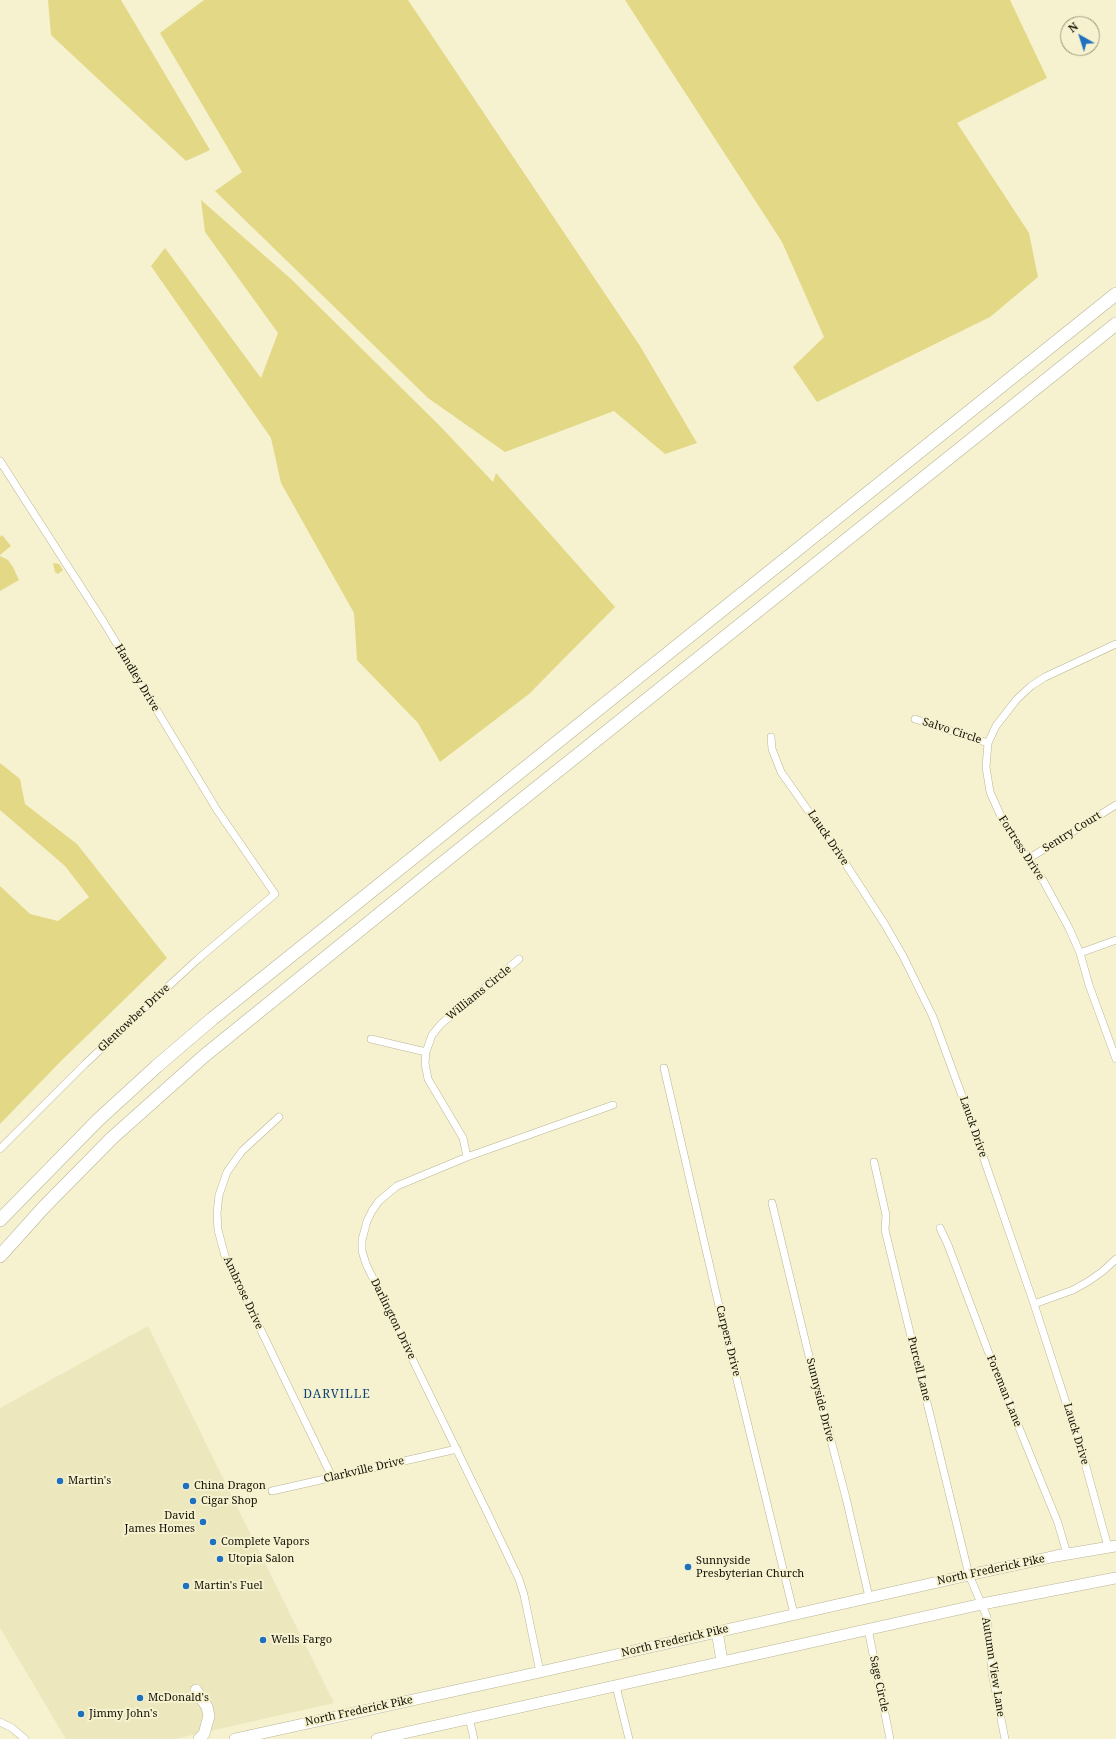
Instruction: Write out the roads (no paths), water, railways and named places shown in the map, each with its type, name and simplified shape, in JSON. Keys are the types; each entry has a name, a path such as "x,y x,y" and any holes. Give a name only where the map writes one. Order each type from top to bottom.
{"highway":[{"path":"0,1220 98,1120 157,1066 212,1019 1116,294"},
{"path":"0,1256 44,1207 112,1138 204,1056 1116,324"}],"main road":[{"name":"North Frederick Pike","path":"235,1739 255,1737 969,1574 1067,1554 1112,1547"},
{"path":"377,1739 982,1604 1116,1578"},
{"path":"718,1631 722,1661"},
{"path":"196,1690 207,1707 209,1716 204,1734 199,1739"}],"street":[{"name":"Handley Drive","path":"0,461 103,621 217,810 275,894"},
{"name":"Fortress Drive","path":"1116,644 1045,677 1031,686 1016,699 996,726 988,743 986,767 990,792 1003,821 1056,902 1080,953 1089,985 1116,1059"},
{"name":"Salvo Circle","path":"915,719 988,743"},
{"name":"Lauck Drive","path":"771,737 772,749 781,772 845,863 884,923 927,1004 965,1104 1034,1304 1112,1547"},
{"name":"Sentry Court","path":"1028,859 1116,805"},
{"name":"Glentowber Drive","path":"0,1149 80,1069 138,1014 198,959 275,894"},
{"path":"1080,953 1116,940"},
{"name":"Williams Circle","path":"467,1157 462,1138 428,1079 425,1063 426,1052 432,1035 441,1024 519,959"},
{"path":"371,1039 426,1052"},
{"name":"Carpers Drive","path":"664,1068 719,1306 794,1614"},
{"name":"Darlington Drive","path":"540,1672 524,1595 519,1579 366,1264 362,1251 362,1240 367,1221 372,1211 387,1193 405,1182 467,1157 613,1104"},
{"name":"Ambrose Drive","path":"279,1117 242,1151 227,1172 218,1195 218,1230 225,1256 332,1477"},
{"name":"Purcell Lane","path":"874,1162 886,1215 885,1230 969,1574"},
{"name":"Sunnyside Drive","path":"772,1202 808,1352 846,1498 869,1597"},
{"name":"Foreman Lane","path":"940,1228 1058,1523 1067,1554"},
{"path":"1034,1304 1072,1290 1089,1281 1116,1259"},
{"name":"Clarkville Drive","path":"272,1491 457,1449"},
{"name":"Autumn View Lane","path":"969,1574 987,1617 992,1673 1005,1739"},
{"name":"Sage Circle","path":"868,1629 890,1739"},
{"path":"616,1686 629,1739"},
{"path":"469,1718 474,1739"},
{"path":"0,1722 12,1728 25,1739"}],"place":[{"name":"Martin's","path":"60,1481"},
{"name":"China Dragon","path":"186,1486"},
{"name":"Cigar Shop","path":"193,1501"},
{"name":"David James Homes","path":"203,1522"},
{"name":"Complete Vapors","path":"213,1542"},
{"name":"Utopia Salon","path":"220,1559"},
{"name":"Sunnyside Presbyterian Church","path":"688,1567"},
{"name":"Martin's Fuel","path":"186,1586"},
{"name":"Wells Fargo","path":"263,1640"},
{"name":"McDonald's","path":"140,1698"},
{"name":"Jimmy John's","path":"81,1714"}],"district":[{"name":"DARVILLE","path":"337,1395"}]}
